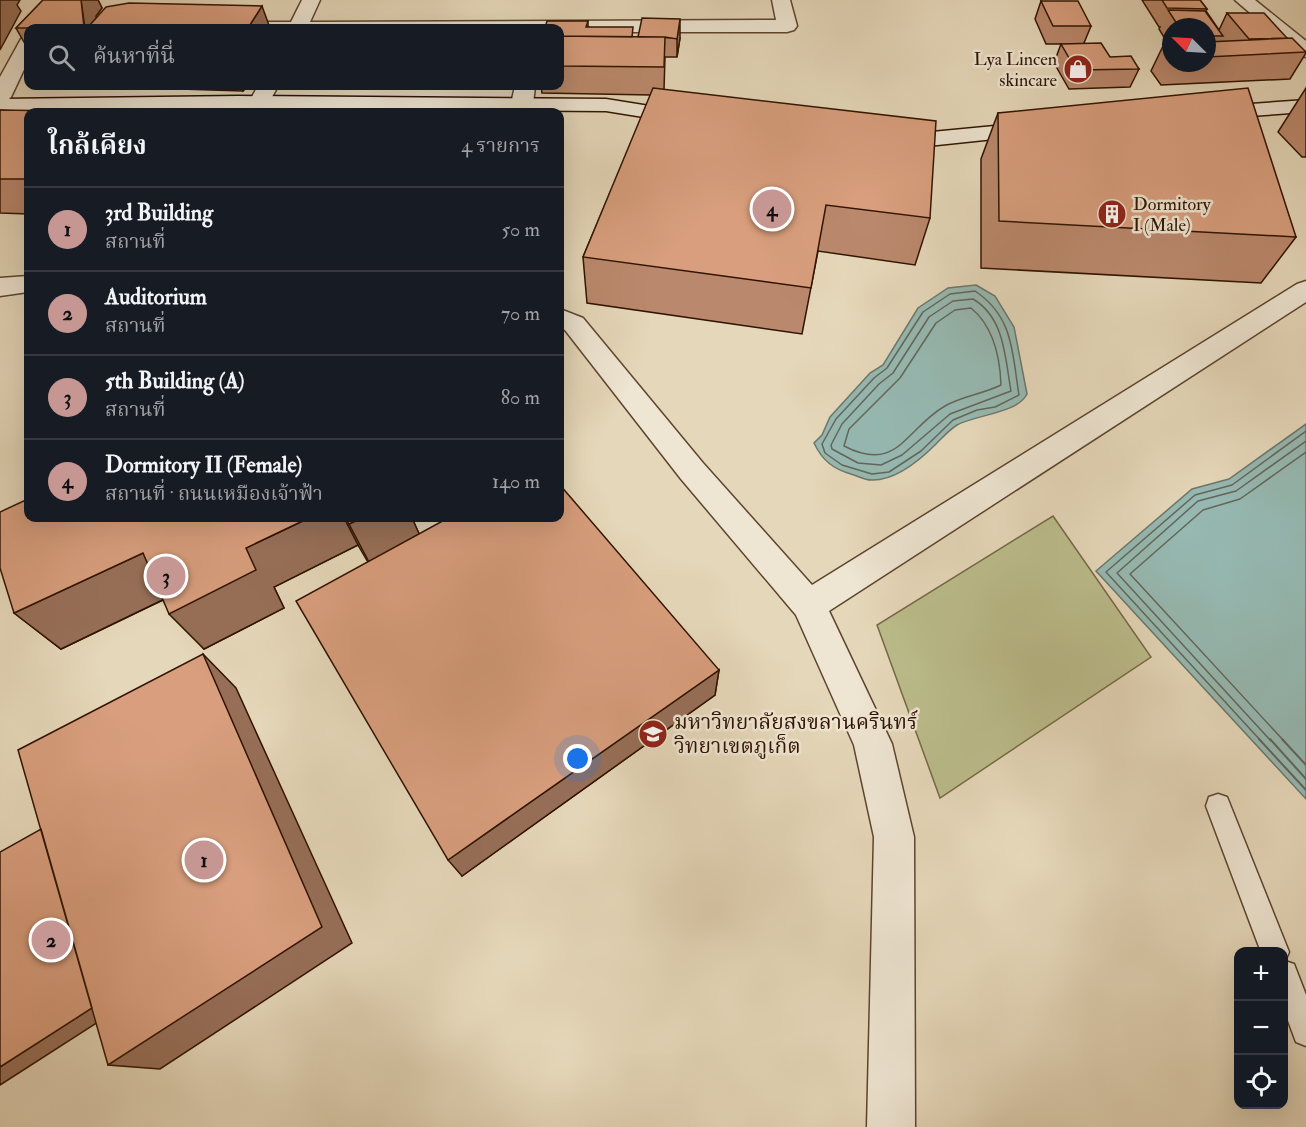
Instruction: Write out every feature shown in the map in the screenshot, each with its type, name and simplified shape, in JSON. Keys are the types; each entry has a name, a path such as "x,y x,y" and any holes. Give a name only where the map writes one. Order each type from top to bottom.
{"street":[{"path":"299,24 310,0"},
{"path":"456,24 535,22 787,26 781,0"},
{"path":"1244,0 1306,51"},
{"path":"0,97 24,51"},
{"path":"0,105 264,94 524,95 606,105 709,122"},
{"path":"1192,114 1306,106"},
{"path":"868,145 1059,126"},
{"path":"0,287 24,284"},
{"path":"809,605 1306,291"},
{"path":"564,320 573,324 692,471 809,605 873,744 894,837 891,1127"}],"lane":[{"path":"1218,806 1273,947"},
{"path":"1288,985 1306,1032"}],"green space":[{"path":"1053,516 1151,657 940,798 877,625"}],"water":[{"path":"976,285 995,296 1014,327 1027,394 1006,410 957,425 915,462 891,477 868,480 829,463 814,443 822,435 830,417 870,373 883,365 918,308 948,288"},
{"path":"1306,424 1306,799 1096,571 1192,489 1229,479"}],"building":[{"path":"43,0 81,0 84,24 24,24 24,28 16,28"},
{"path":"1162,0 1200,0 1207,9 1167,8"},
{"path":"1041,1 1078,1 1091,26 1053,26"},
{"path":"129,3 262,6 251,24 91,24 106,7"},
{"path":"1168,10 1205,11 1210,18 1173,18"},
{"path":"1227,13 1264,13 1287,38 1249,39"},
{"path":"642,18 680,19 677,39 638,37"},
{"path":"547,21 588,21 586,27 633,27 632,37 564,36 564,24 546,24"},
{"path":"1216,26 1223,36 1216,36"},
{"path":"564,36 665,37 664,67 564,66"},
{"path":"1292,38 1306,52 1216,57 1216,42"},
{"path":"1101,43 1110,57 1131,56 1139,69 1076,70 1061,44"},
{"path":"653,88 936,121 930,218 826,205 811,288 583,257"},
{"path":"1248,88 1296,237 999,221 998,113"},
{"path":"0,110 24,110 24,179 0,179"},
{"path":"564,490 719,670 448,860 296,601 441,522 564,522"},
{"path":"24,501 24,522 301,522 246,548 256,570 169,614 143,553 14,613 0,568 0,512"},
{"path":"203,654 322,927 108,1065 18,750"},
{"path":"41,829 92,1008 0,1067 0,852"}],"place":[{"name":"Lya Lincen skincare","path":"1078,69"},
{"name":"Dormitory II (Female)","path":"772,209"},
{"name":"Dormitory I (Male)","path":"1112,214"},
{"name":"5th Building (A)","path":"166,576"},
{"name":"มหาวิทยาลัยสงขลานครินทร์ วิทยาเขตภูเก็ต","path":"653,734"},
{"name":"3rd Building","path":"204,860"},
{"name":"Auditorium","path":"51,940"}]}
